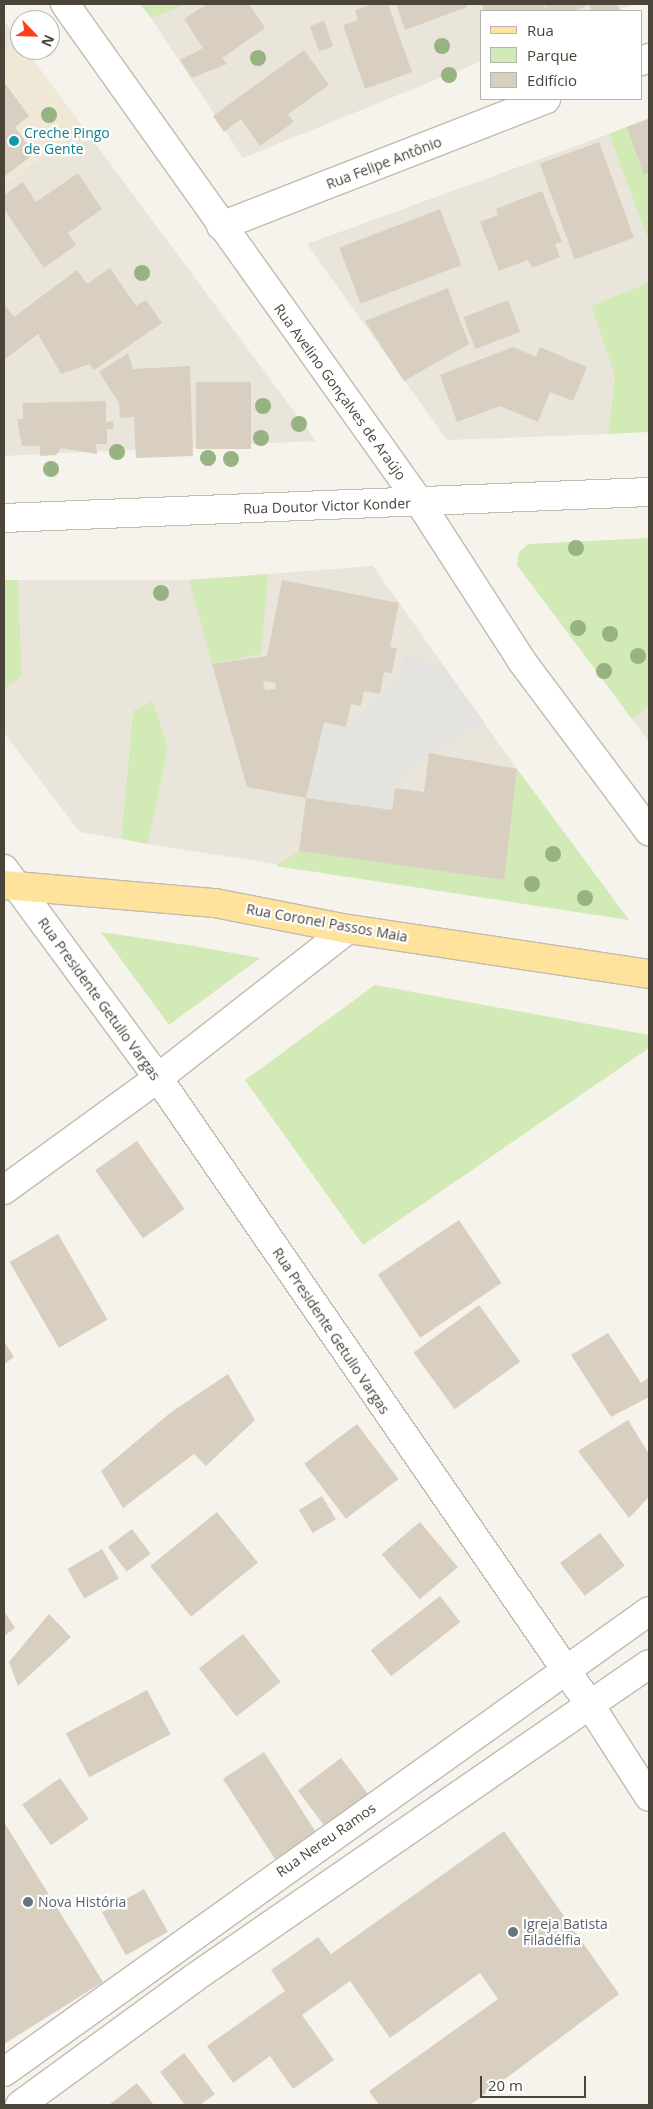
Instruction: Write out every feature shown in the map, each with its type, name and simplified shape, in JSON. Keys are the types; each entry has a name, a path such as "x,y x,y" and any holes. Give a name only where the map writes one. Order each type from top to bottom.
{"main road":[{"name":"Rua Coronel Passos Maia","path":"8,880 215,903 348,929 649,974"}],"street":[{"name":"Rua Avelino Gonçalves de Araújo","path":"65,4 221,226 420,503 497,626 649,831"},
{"name":"Rua Felipe Antônio","path":"221,226 543,100"},
{"name":"Rua Doutor Victor Konder","path":"4,518 420,503 649,492"},
{"name":"Rua Presidente Getulio Vargas","path":"8,880 158,1078 564,1671 590,1705 649,1798"},
{"path":"4,1190 158,1078 348,929"},
{"name":"Rua Nereu Ramos","path":"4,2072 173,1948 649,1611"},
{"path":"20,2105 194,1978 404,1837 649,1664"},
{"path":"380,1801 404,1837"},
{"path":"173,1948 194,1978"}],"shaded area":[{"path":"189,4 635,4 618,10 480,10 480,62 243,158 151,18"},
{"path":"4,21 10,29 10,46 4,51"},
{"path":"10,46 10,60 33,60 83,127 4,185 4,51"},
{"path":"83,127 316,441 4,456 4,185"},
{"path":"609,134 649,242 649,282 591,306 615,376 608,434 447,440 307,244"},
{"path":"373,566 517,769 629,920 148,844 168,748 133,711 121,839 80,832 4,733 4,689 22,676 18,580 189,580"},
{"path":"404,656 442,664 485,723 429,753 395,788 392,810 306,798 324,722 347,727 398,680"},
{"path":"649,706 649,742 632,719"}],"green space":[{"path":"140,4 189,4 151,18"},
{"path":"649,118 649,242 609,134"},
{"path":"649,282 649,432 608,434 615,376 591,306"},
{"path":"649,538 649,706 632,719 517,565 519,552 528,544"},
{"path":"268,574 261,654 212,664 189,580"},
{"path":"4,580 18,580 22,676 4,689"},
{"path":"153,701 168,748 148,844 121,839 133,711"},
{"path":"517,769 629,920 276,866 299,851 503,880"},
{"path":"101,932 194,946 260,958 169,1025"},
{"path":"375,985 649,1035 649,1048 363,1245 245,1080"}],"building":[{"path":"207,4 249,4 265,28 222,58 227,64 192,78 180,60 203,48 184,19"},
{"path":"372,4 388,4 412,72 365,89 343,25 358,20 355,10"},
{"path":"396,4 466,4 467,7 405,30"},
{"path":"481,4 543,4 546,10 484,10"},
{"path":"544,4 617,4 620,10 592,10 589,5 576,10 547,10"},
{"path":"324,21 333,46 319,52 310,26"},
{"path":"304,50 329,85 288,114 294,122 260,146 241,119 224,132 213,116"},
{"name":"Creche Pingo de Gente","path":"4,82 29,116 15,127 34,154 4,177"},
{"path":"649,119 649,173 644,175 627,127"},
{"path":"599,142 634,238 575,259 540,164"},
{"path":"78,173 102,209 68,233 76,245 44,268 4,209 4,195 23,182 36,202"},
{"path":"542,191 562,242 555,244 560,257 532,268 528,260 499,271 480,222 498,215 496,209"},
{"path":"440,209 462,265 361,304 339,248"},
{"path":"110,268 136,306 146,300 162,323 94,370 90,364 61,374 38,334 4,360 4,304 14,317 77,270 87,284"},
{"path":"448,288 469,344 404,381 365,321"},
{"path":"508,300 520,332 475,349 463,317"},
{"path":"513,347 536,357 540,347 587,367 573,401 550,392 538,422 500,406 457,422 440,375"},
{"path":"128,353 133,369 190,366 193,456 136,458 134,417 120,418 119,403 99,372"},
{"path":"196,382 251,382 251,449 196,449"},
{"path":"106,401 106,422 113,421 113,429 107,429 107,444 96,444 97,454 61,448 56,455 40,456 40,446 22,446 17,419 23,419 23,403"},
{"path":"282,580 399,603 390,647 397,648 392,673 384,672 380,694 364,691 361,706 351,704 346,727 324,722 306,798 247,787 212,664 267,656","holes":["263,681 276,683 275,689 265,690"]},
{"path":"429,753 517,769 504,880 299,851 306,798 392,810 395,788 424,792"},
{"path":"137,1141 185,1209 143,1238 95,1170"},
{"path":"459,1220 501,1283 420,1338 378,1275"},
{"path":"58,1234 108,1320 59,1348 10,1262"},
{"path":"479,1305 520,1362 455,1409 413,1353"},
{"path":"608,1333 641,1383 649,1377 649,1397 611,1417 571,1355"},
{"path":"4,1341 14,1357 4,1364"},
{"path":"228,1374 255,1420 206,1466 194,1454 123,1508 101,1471 170,1413"},
{"path":"628,1420 649,1454 649,1497 629,1518 578,1451"},
{"path":"357,1424 399,1479 346,1519 304,1464"},
{"path":"322,1496 336,1519 313,1533 299,1510"},
{"path":"217,1512 258,1563 191,1617 150,1566"},
{"path":"420,1522 458,1567 420,1599 382,1554"},
{"path":"132,1529 151,1554 127,1572 108,1547"},
{"path":"600,1533 625,1566 585,1596 560,1563"},
{"path":"102,1549 119,1578 84,1598 67,1569"},
{"path":"440,1596 460,1622 391,1676 371,1650"},
{"path":"4,1611 15,1628 4,1636"},
{"path":"49,1614 71,1637 18,1686 9,1662"},
{"path":"243,1634 281,1682 236,1717 199,1668"},
{"path":"147,1690 170,1734 89,1777 66,1733"},
{"path":"264,1752 316,1833 275,1859 223,1779"},
{"path":"341,1758 370,1797 327,1830 298,1790"},
{"path":"60,1778 89,1819 51,1845 22,1804"},
{"name":"Nova História","path":"4,1822 103,1982 4,2044"},
{"path":"504,1831 619,1994 470,2105 379,2105 369,2091 498,1999 480,1973 390,2038 350,1981 302,2015 334,2060 293,2089 270,2056 233,2083 207,2046 285,1991 271,1970 318,1937 331,1954"},
{"path":"144,1889 168,1932 126,1955 102,1912"},
{"path":"184,2053 215,2094 200,2105 185,2105 160,2072"},
{"path":"137,2083 154,2105 109,2105"}],"place":[{"name":"Creche Pingo de Gente","path":"14,141"},
{"name":"Nova História","path":"28,1902"},
{"name":"Igreja Batista Filadélfia","path":"513,1932"}]}
